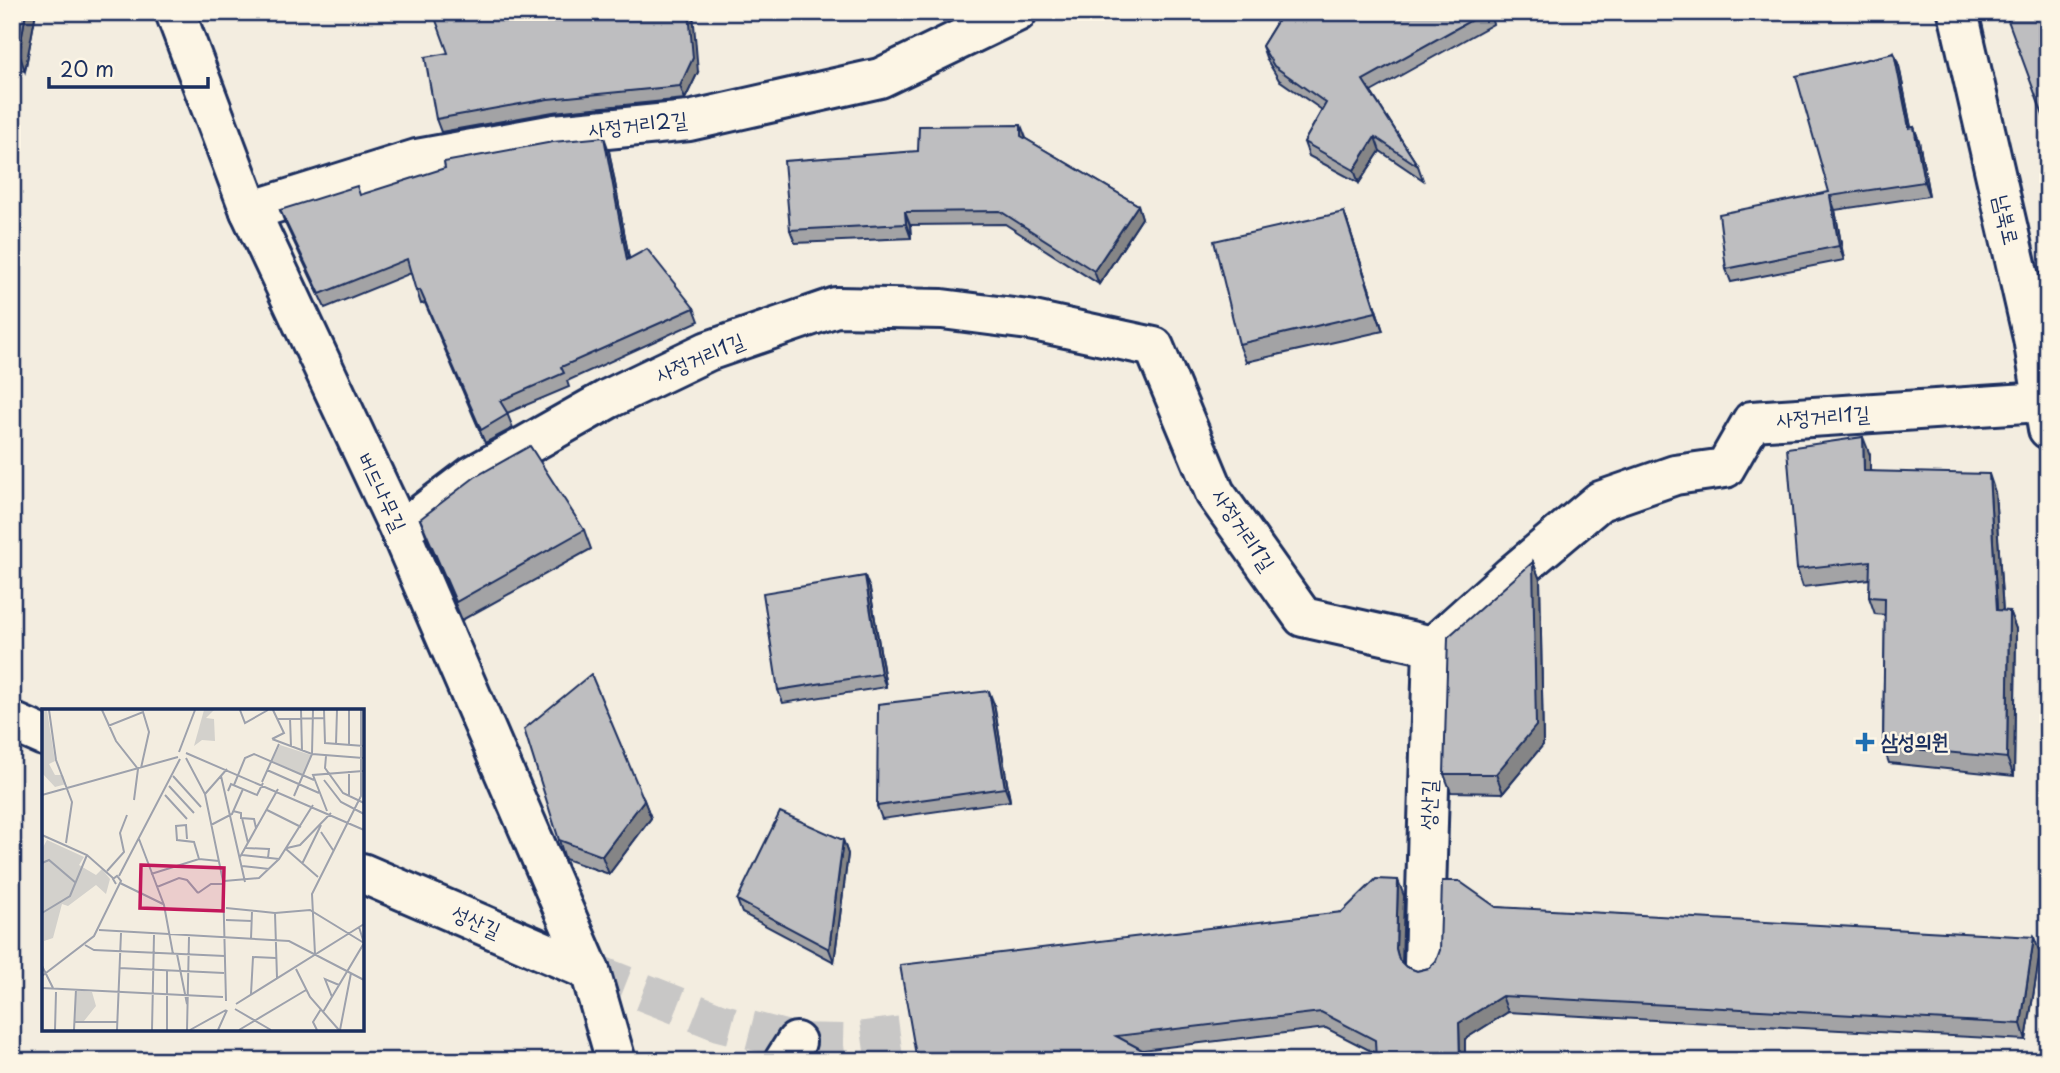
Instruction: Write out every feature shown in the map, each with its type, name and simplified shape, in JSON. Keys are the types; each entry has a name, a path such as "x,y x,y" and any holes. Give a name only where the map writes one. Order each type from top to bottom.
{"street":[{"name":"버드나무길","path":"175,12 250,211 400,531 590,971 616,1061"},
{"name":"사정거리2길","path":"250,211 417,159 555,134 689,121 880,78 1017,12"},
{"name":"남북로","path":"1958,12 2040,338 2045,415"},
{"name":"사정거리1길","path":"400,531 472,476 608,400 708,351 836,307 942,309 1029,320 1154,347 1215,493 1303,617 1433,646 1600,501 1675,475 1725,468 1752,421 2045,415"},
{"name":"성산길","path":"1424,965 1433,646"},
{"path":"12,722 42,735"},
{"name":"성산길","path":"364,874 590,971"}],"building":[{"path":"12,12 26,12 19,53 12,51"},
{"path":"433,12 689,12 693,58 680,86 548,99 436,119 425,57 448,53"},
{"path":"1283,12 1486,12 1363,80 1418,166 1375,137 1354,170 1304,142 1326,103 1274,66 1262,46"},
{"path":"2005,12 2048,12 2048,129"},
{"path":"1894,53 1909,128 1914,127 1924,182 1830,196 1839,246 1726,269 1719,214 1829,192 1796,76"},
{"path":"1021,125 1021,136 1138,205 1094,271 1000,211 905,212 906,224 790,230 784,161 918,151 919,126"},
{"path":"604,137 627,260 647,249 694,308 561,367 564,373 500,401 508,414 481,430 420,290 416,291 407,259 320,294 280,210 357,186 360,195 445,168 444,162 553,142"},
{"path":"1344,212 1376,312 1239,344 1214,241"},
{"path":"1863,437 1864,471 1989,474 1997,610 2009,611 2007,758 1883,746 1885,598 1869,597 1870,561 1797,569 1787,448"},
{"path":"530,446 584,530 456,602 420,519 475,477"},
{"path":"1533,562 1536,726 1496,774 1444,774 1448,637"},
{"path":"865,576 881,674 778,690 763,593"},
{"path":"591,674 644,800 602,856 559,840 524,729"},
{"path":"989,691 1005,788 877,806 878,704"},
{"path":"780,812 843,840 829,949 737,900"},
{"path":"1376,879 1398,880 1396,949 1399,960 1406,967 1417,971 1429,968 1436,961 1440,950 1442,881 1459,881 1496,907 2034,937 2021,1024 1502,996 1459,1023 1460,1061 1376,1061 1375,1040 1321,1012 1116,1036 1163,1061 917,1061 900,965 1342,912"}],"tunnel":[{"path":"590,971 719,1022 796,1042 843,1043 963,1027"},
{"path":"1981,996 2048,999"}],"place":[{"name":"삼성의원","path":"1865,742"}]}
